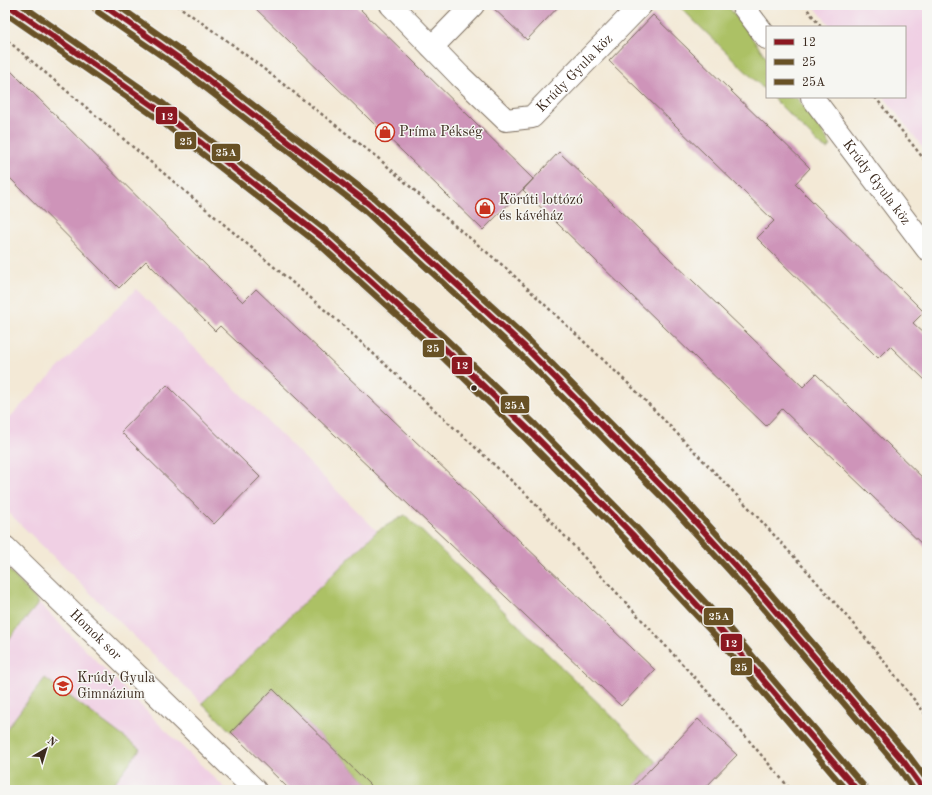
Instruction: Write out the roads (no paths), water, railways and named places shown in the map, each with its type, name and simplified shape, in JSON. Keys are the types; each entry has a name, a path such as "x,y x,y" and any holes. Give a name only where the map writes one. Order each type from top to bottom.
{"main road":[{"path":"8,5 159,110 327,241 438,342 530,431 632,534 723,633 857,790"},
{"path":"103,5 190,66 369,204 525,347 680,505 759,592 904,762 924,790"}],"street":[{"name":"Krúdy Gyula köz","path":"391,5 460,76 506,120 532,117 641,5"},
{"path":"432,47 473,5"},
{"path":"742,5 766,37"},
{"name":"Krúdy Gyula köz","path":"813,98 927,249"},
{"name":"Homok sor","path":"5,547 255,790"}],"place":[{"name":"Príma Pékség","path":"385,132"},
{"name":"Körúti lottózó és kávéház","path":"485,208"},
{"name":"Krúdy Gyula Gimnázium","path":"63,686"}]}
